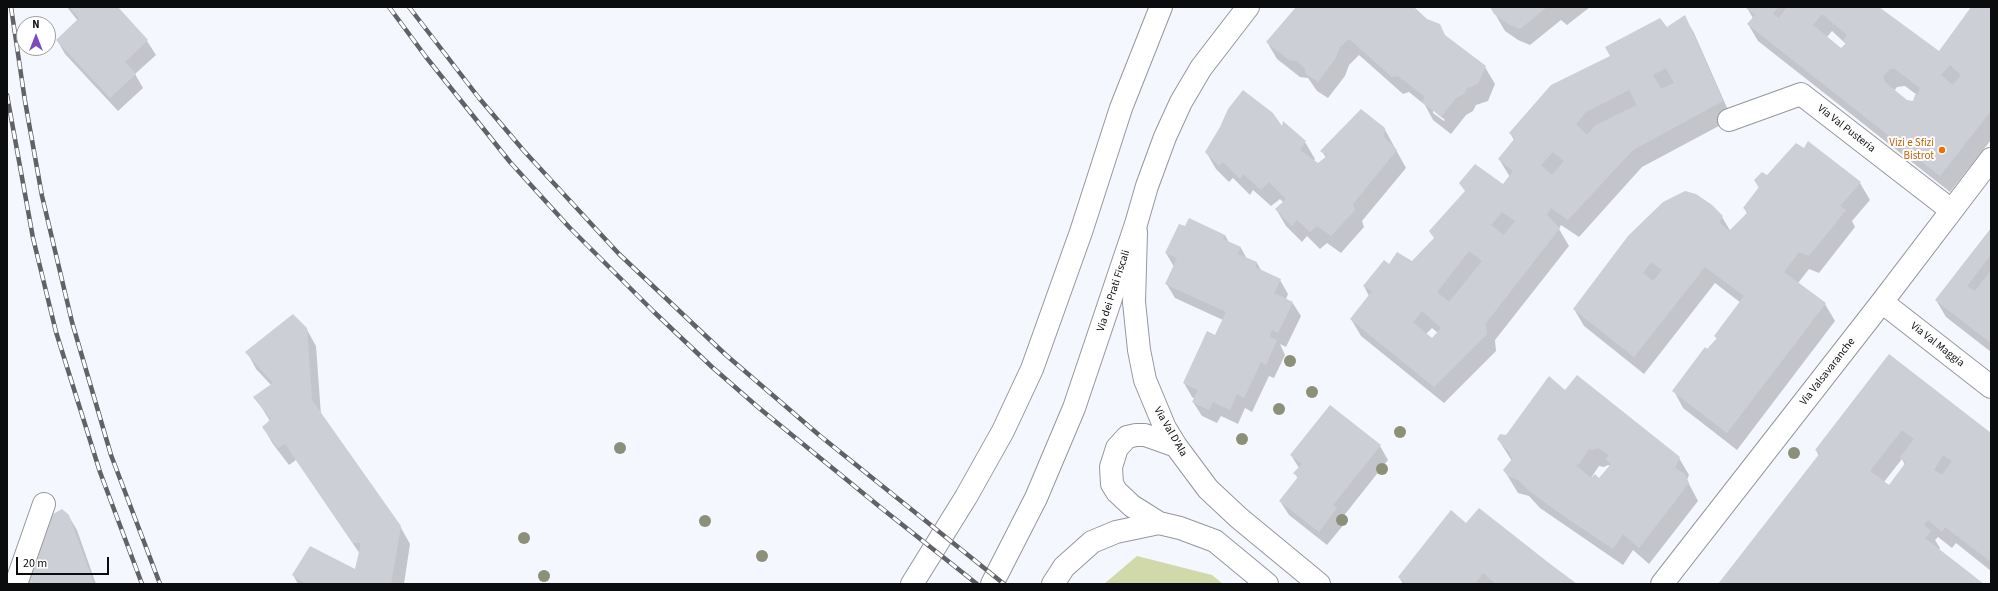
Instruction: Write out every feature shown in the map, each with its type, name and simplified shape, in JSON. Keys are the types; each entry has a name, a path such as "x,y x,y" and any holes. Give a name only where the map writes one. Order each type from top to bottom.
{"street":[{"path":"912,584 966,497 996,443 1032,369 1081,232 1121,108 1161,7"},
{"name":"Via dei Prati Fiscali","path":"992,584 1036,498 1074,408 1136,224 1147,186 1165,137 1181,102 1201,68 1248,7"},
{"name":"Via Val Pusteria","path":"1729,120 1801,94 1951,210"},
{"name":"Via Valsavaranche","path":"1662,584 1882,302 1991,159"},
{"name":"Via Val D'Ala","path":"1136,224 1134,302 1139,350 1150,396 1162,422 1176,446 1208,489 1223,504 1320,584"},
{"name":"Via Val Maggia","path":"1882,302 1991,387"},
{"path":"1176,446 1145,435 1136,435 1122,441 1117,448 1112,462 1112,484 1117,492 1132,506 1159,523 1180,528 1215,541 1267,584"},
{"path":"16,584 44,504"},
{"path":"1053,584 1064,567 1092,542 1116,532 1159,523"}],"green space":[{"path":"1137,556 1212,575 1223,584 1104,584"}],"building":[{"path":"69,7 118,7 148,40 125,62 136,74 110,98 56,40 79,18"},
{"path":"1296,7 1414,7 1427,19 1440,24 1445,35 1486,66 1478,84 1467,88 1464,94 1456,98 1441,117 1422,102 1425,97 1398,76 1392,77 1349,39 1340,47 1335,59 1318,82 1306,74 1305,69 1297,61 1289,60 1266,42"},
{"path":"1490,7 1547,7 1520,29 1508,24 1494,14"},
{"path":"1745,7 1778,7 1773,14 1779,18 1787,7 1879,7 1939,51 1971,7 1991,7 1991,111 1940,176 1747,24 1755,15","holes":["1822,14 1847,35 1843,40 1846,43 1841,48 1813,25","1950,65 1961,75 1953,85 1941,75","1890,69 1895,69 1920,88 1913,101 1907,100 1885,82 1883,76"]},
{"path":"1685,15 1723,101 1633,150 1568,220 1551,208 1547,215 1560,228 1486,323 1487,334 1434,387 1350,319 1372,291 1363,286 1384,260 1389,264 1397,252 1412,261 1434,238 1429,231 1465,191 1459,183 1475,164 1503,184 1513,171 1498,159 1515,138 1509,133 1551,85 1610,56 1605,47 1660,18 1667,27","holes":["1666,68 1674,83 1661,89 1653,75","1629,90 1637,105 1596,125 1587,135 1576,124 1586,112","1553,152 1564,161 1552,175 1541,165","1502,212 1515,221 1504,235 1491,225","1469,251 1482,261 1449,302 1437,292","1422,311 1441,328 1432,338 1413,322"]},
{"path":"1243,90 1273,113 1282,126 1283,121 1306,141 1300,150 1318,163 1327,156 1320,151 1361,109 1385,128 1384,137 1397,150 1353,204 1355,210 1331,236 1317,226 1310,232 1297,220 1292,226 1275,209 1286,199 1269,182 1261,190 1243,174 1240,179 1223,162 1219,166 1205,152 1220,127 1228,109"},
{"path":"1808,141 1861,182 1840,206 1846,210 1809,256 1799,252 1784,272 1826,303 1727,433 1672,391 1705,347 1707,349 1717,338 1714,336 1744,296 1705,267 1634,357 1573,309 1628,236 1663,202 1685,191 1696,194 1712,205 1723,216 1719,222 1729,231 1748,212 1743,208 1759,187 1754,180 1762,172 1767,175 1796,143 1804,148","holes":["1651,262 1662,270 1653,281 1643,273"]},
{"path":"1189,218 1225,235 1223,239 1241,247 1238,254 1257,262 1255,267 1281,279 1274,293 1293,302 1278,333 1272,330 1270,337 1277,340 1266,365 1261,362 1244,398 1237,394 1230,410 1213,402 1209,410 1192,402 1198,390 1183,383 1207,331 1215,335 1226,312 1165,284 1177,258 1165,253 1179,224 1185,226"},
{"path":"1991,228 1991,257 1990,256 1967,286 1975,291 1991,270 1991,343 1935,300"},
{"path":"293,314 307,328 312,400 401,526 391,584 306,584 292,575 310,546 355,569 361,543 353,543 285,444 278,448 262,427 271,419 253,397 273,383 245,352"},
{"path":"1889,354 1991,433 1991,562 1945,527 1942,532 1928,520 1924,525 1931,531 1925,538 1984,584 1718,584 1820,453 1815,450","holes":["1902,430 1914,439 1900,457 1906,462 1889,485 1870,471","1943,455 1952,461 1942,475 1934,470"]},
{"path":"1577,375 1680,457 1675,468 1685,474 1689,483 1639,548 1623,534 1613,549 1565,517 1529,491 1518,480 1508,476 1503,470 1512,459 1510,453 1497,439 1500,434 1506,435 1549,376 1565,390","holes":["1598,448 1609,455 1606,459 1611,464 1599,478 1595,474 1591,478 1576,465 1579,464 1589,449 1593,450"]},
{"path":"1330,405 1381,445 1333,505 1337,508 1319,532 1279,501 1298,477 1293,473 1302,464 1290,455"},
{"path":"1479,508 1577,584 1496,584 1483,573 1475,584 1406,584 1398,577 1451,510 1466,523"},
{"path":"62,509 69,515 94,584 28,584 53,514"}],"railway":[{"path":"11,7 25,101 42,196 72,322 111,455 160,584"},
{"path":"389,7 426,57 510,162 569,227 654,312 712,367 759,408 977,584"},
{"path":"409,7 479,98 524,151 619,254 726,355 819,435 1004,584"},
{"path":"7,95 33,238 56,332 100,472 142,584"}],"place":[{"name":"Vizi e Sfizi Bistrot","path":"1942,150"}]}
